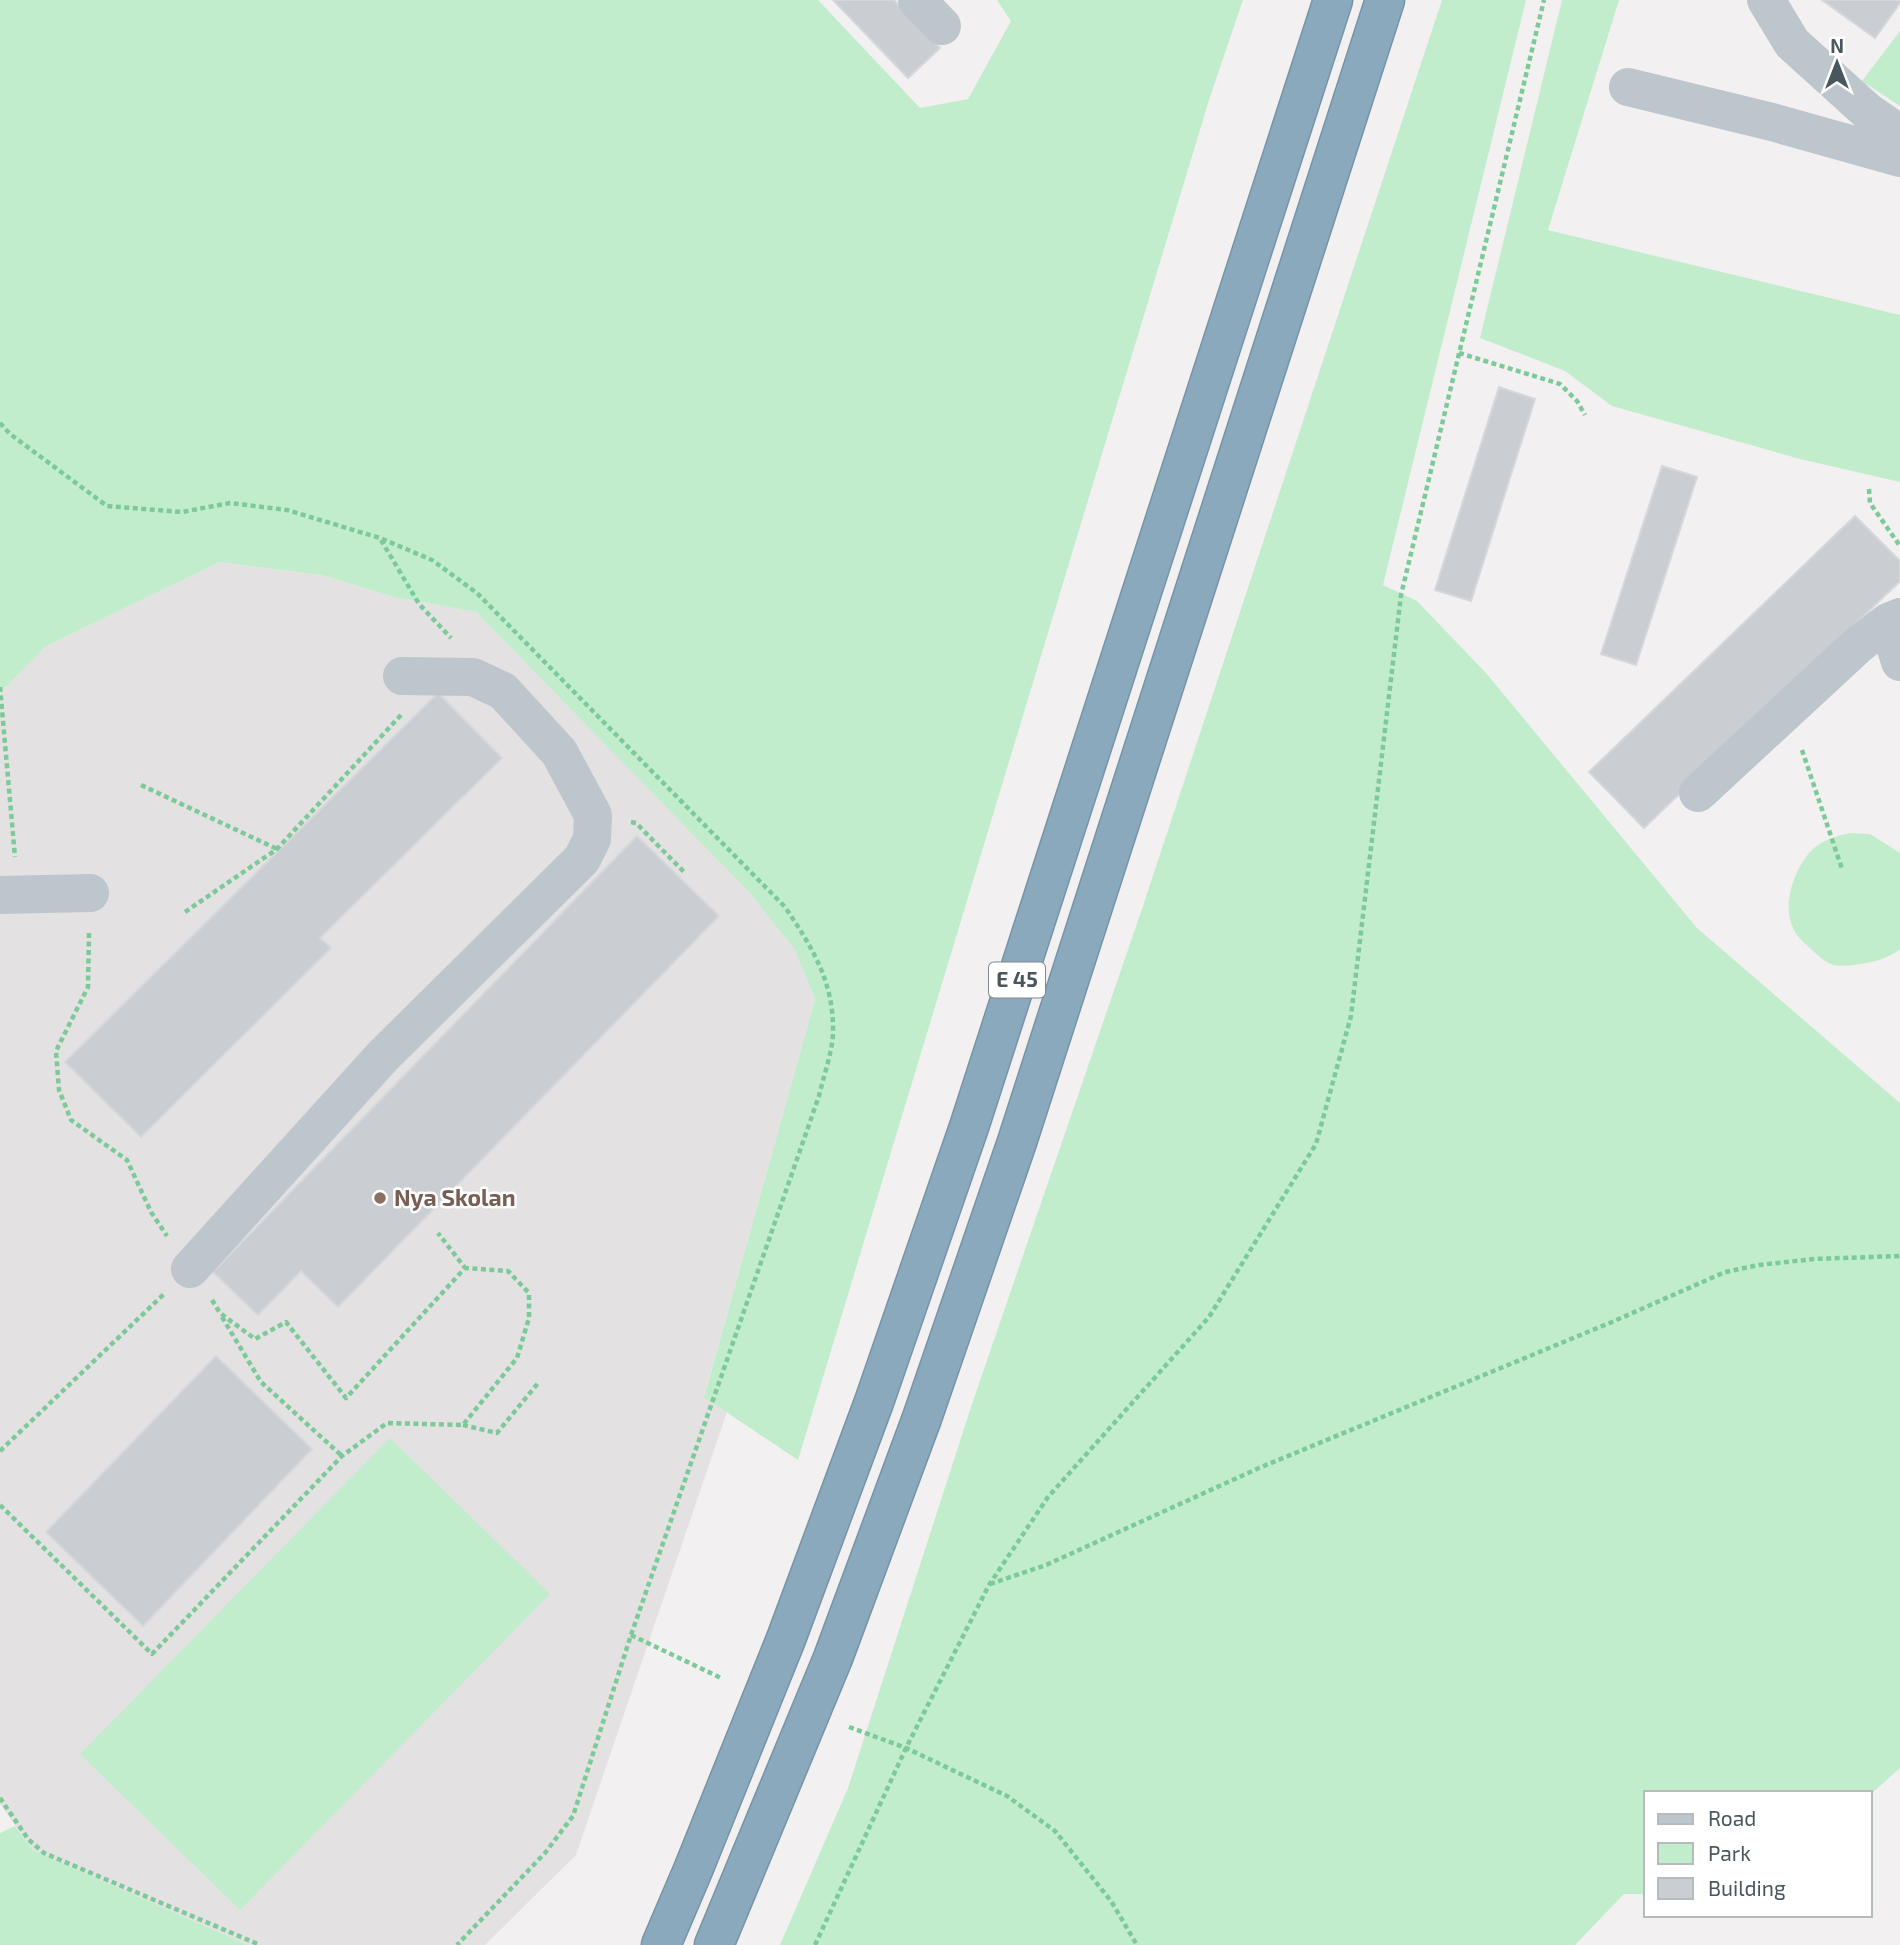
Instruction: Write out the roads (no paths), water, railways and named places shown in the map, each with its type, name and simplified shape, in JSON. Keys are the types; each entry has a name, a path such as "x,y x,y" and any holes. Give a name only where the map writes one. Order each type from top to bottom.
{"highway":[{"name":"E 45","path":"660,1945 786,1639 883,1376 969,1127 1333,0"},
{"name":"E 45","path":"714,1945 833,1658 922,1418 1013,1155 1385,0"}],"street":[{"path":"1766,0 1792,43 1867,111 1900,134"},
{"path":"1628,87 1772,122 1900,158"},
{"path":"1698,793 1858,645 1894,619 1900,662"},
{"path":"190,1269 383,1056 582,859 592,839 593,815 559,752 503,691 472,677 402,676"},
{"path":"9,895 90,893"}],"place":[{"name":"Nya Skolan","path":"380,1198"}]}
